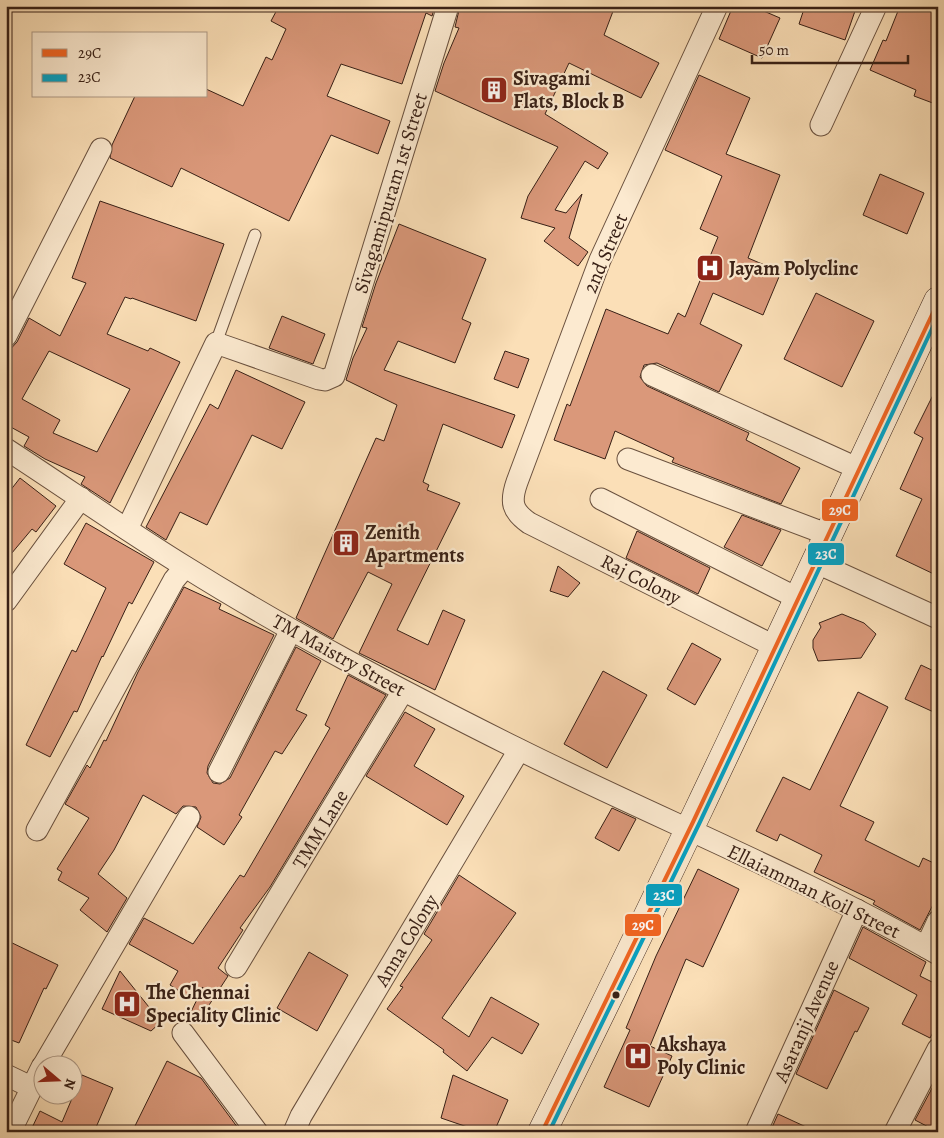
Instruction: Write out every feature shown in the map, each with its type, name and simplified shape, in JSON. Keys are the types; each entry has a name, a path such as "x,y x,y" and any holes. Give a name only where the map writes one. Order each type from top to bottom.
{"main road":[{"path":"542,1132 817,562 858,469 938,301"}],"street":[{"name":"Sivagamipuram 1st Street","path":"216,343 319,379 331,379 337,370 448,6"},
{"name":"2nd Street","path":"512,506 517,482 600,260 717,6"},
{"path":"821,126 876,6"},
{"path":"6,336 100,149"},
{"path":"127,529 216,343"},
{"path":"652,375 858,469"},
{"name":"TM Maistry Street","path":"6,449 186,567 292,630 403,691 519,750 689,830"},
{"path":"628,459 829,535"},
{"path":"6,600 81,498"},
{"path":"602,499 799,599"},
{"name":"Raj Colony","path":"512,506 517,515 529,523 776,647"},
{"path":"817,562 938,618"},
{"path":"37,830 174,580 186,567"},
{"path":"219,772 292,630"},
{"name":"TMM Lane","path":"236,967 403,691"},
{"name":"Anna Colony","path":"294,1132 301,1116 519,750"},
{"path":"49,1056 109,950 189,817"},
{"name":"Ellaiamman Koil Street","path":"689,830 856,910 932,950"},
{"name":"Asaranji Avenue","path":"756,1132 856,910"},
{"path":"932,950 938,921"},
{"path":"182,1033 257,1132"},
{"path":"895,1132 938,1049"},
{"path":"6,1075 31,1087 10,1132"}],"lane":[{"path":"216,343 255,235"}],"building":[{"path":"279,6 435,6 432,16 426,13 402,84 341,64 327,96 390,121 378,154 331,135 289,221 181,168 172,187 110,158 112,145 134,98 208,98 208,90 243,106 266,57 272,60 286,29 271,21"},
{"path":"460,6 615,6 604,35 659,63 641,98 569,63 545,114 608,153 598,169 585,161 555,210 566,213 582,194 569,238 588,252 578,266 544,241 555,228 521,218 528,196 558,147 435,91 444,63 459,28 455,27"},
{"path":"733,6 752,6 780,18 762,58 719,39"},
{"path":"805,6 841,6 855,11 845,40 799,24"},
{"path":"900,6 925,6 938,11 938,105 914,96 916,90 870,70 883,40 886,41"},
{"path":"699,75 750,98 726,154 780,175 748,258 781,272 763,315 713,293 700,324 742,345 719,392 657,363 644,365 640,377 647,386 749,433 746,440 800,468 781,504 672,462 674,458 615,431 605,459 554,440 567,404 570,406 606,309 668,334 678,313 685,317 718,237 700,229 722,176 665,150"},
{"path":"880,174 924,193 907,234 863,215"},
{"path":"100,201 224,244 196,321 125,297 107,334 148,351 150,348 180,362 110,503 81,484 85,477 45,459 24,446 29,437 6,426 6,354 17,342 29,318 60,336 86,283 72,278","holes":["49,351 130,389 97,452 53,433 60,420 22,399"]},
{"path":"399,224 486,259 462,319 471,323 455,363 398,341 384,370 515,415 502,448 443,424 423,482 429,485 427,490 460,503 397,630 428,645 443,610 465,620 435,690 359,653 392,584 368,572 333,639 296,618 376,438 384,441 397,405 346,380 353,358 367,328 362,327 376,283"},
{"path":"816,293 874,321 842,387 784,359"},
{"path":"282,316 325,334 313,364 269,348"},
{"path":"505,351 529,359 518,388 494,379"},
{"path":"236,370 305,402 282,449 252,435 207,525 180,512 166,540 146,527 210,404 218,409"},
{"path":"938,385 938,576 896,556 922,499 900,489 923,438 914,433"},
{"path":"20,478 56,506 36,532 32,529 6,560 6,496"},
{"path":"742,515 781,530 762,566 724,547"},
{"path":"86,523 154,562 132,604 129,602 77,712 74,711 50,757 26,745 72,650 76,652 106,588 64,564"},
{"path":"637,531 710,568 698,594 626,558"},
{"path":"558,566 580,583 568,597 550,591"},
{"path":"184,587 221,604 219,609 274,635 208,766 207,773 213,783 220,784 230,778 296,647 321,661 296,710 307,715 282,754 275,751 239,815 242,817 224,845 197,827 201,817 196,807 183,806 176,814 143,795 114,850 98,874 127,898 107,932 80,910 89,898 58,880 62,872 57,869 89,818 65,804 87,765 90,768 104,740 106,741 138,672"},
{"path":"842,614 864,623 876,634 861,658 818,661 813,648 813,640 821,627 819,623"},
{"path":"692,643 721,659 695,705 667,689"},
{"path":"921,665 938,673 938,714 905,699"},
{"path":"603,671 647,695 607,768 564,744"},
{"path":"348,675 386,695 270,887 240,928 243,930 218,968 228,976 198,1022 189,1016 203,987 190,998 170,985 178,971 129,944 144,918 193,944 240,875 244,877 275,824 330,728 325,725"},
{"path":"858,692 888,707 840,806 874,822 865,840 919,867 923,858 938,865 938,895 920,930 873,904 875,901 814,872 822,855 780,834 777,841 756,831 783,777 810,790"},
{"path":"405,712 435,729 414,766 464,796 447,825 366,776"},
{"path":"612,808 636,819 619,851 595,838"},
{"path":"698,869 739,889 703,967 686,959 650,1046 672,1056 649,1107 604,1087 630,1030 626,1028 656,956"},
{"path":"459,875 516,913 442,1018 469,1037 491,997 539,1024 522,1054 492,1037 467,1071 443,1052 444,1050 387,1009 403,987 400,986 432,940 424,934"},
{"path":"863,927 926,962 920,976 938,985 938,1023 930,1038 902,1024 917,995 849,958"},
{"path":"6,940 58,965 46,989 44,988 19,1043 6,1038"},
{"path":"309,952 348,975 317,1031 277,1008"},
{"path":"120,971 161,1022 151,1031 102,1009"},
{"path":"834,990 869,1008 857,1032 855,1031 827,1089 796,1074"},
{"path":"167,1061 201,1078 241,1132 132,1132"},
{"path":"82,1075 113,1088 94,1132 30,1132 40,1111 62,1122 69,1106 82,1106"},
{"path":"453,1075 508,1100 494,1132 482,1132 441,1118"},
{"path":"938,1077 938,1132 915,1120"},
{"path":"778,1114 817,1132 770,1132"}],"transit line":[{"name":"29C","path":"542,1132 693,822 938,302"},
{"name":"23C","path":"549,1132 699,824 938,316"}],"place":[{"name":"Sivagami Flats, Block B","path":"494,90"},
{"name":"Jayam Polyclinc","path":"710,268"},
{"name":"Zenith Apartments","path":"346,543"},
{"name":"The Chennai Speciality Clinic","path":"127,1004"},
{"name":"Akshaya Poly Clinic","path":"638,1056"}]}
